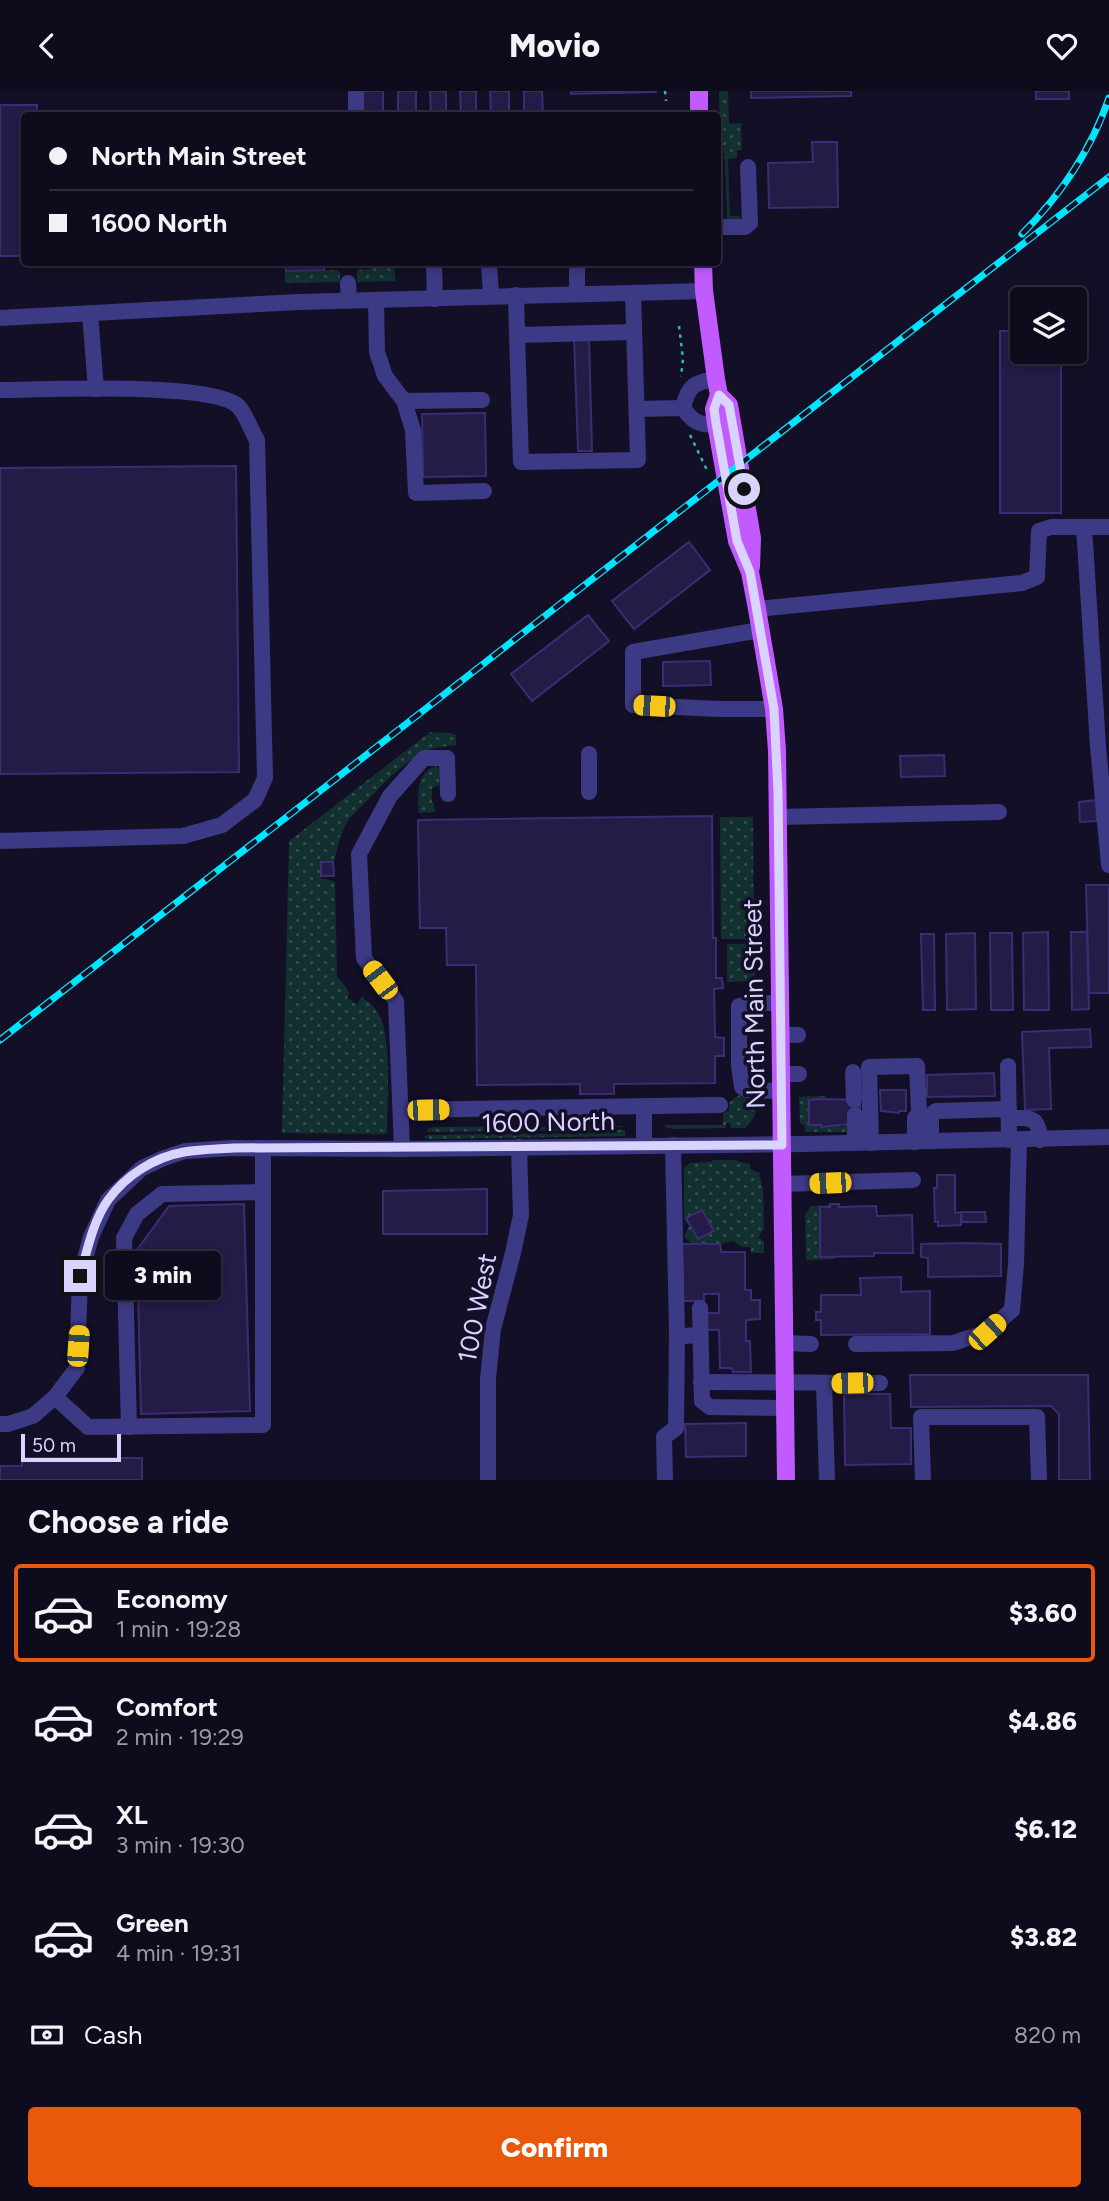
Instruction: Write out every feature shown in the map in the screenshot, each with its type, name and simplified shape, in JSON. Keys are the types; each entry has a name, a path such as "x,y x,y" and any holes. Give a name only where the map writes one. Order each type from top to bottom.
{"main road":[{"path":"699,91 699,112"},
{"name":"North Main Street","path":"703,266 704,291 718,387 714,409 716,423 737,541 750,572 757,609 774,709 777,751 780,1003 789,1035 782,1145 786,1480"},
{"name":"North Main Street","path":"718,387 729,405 744,489 752,538 750,572"}],"street":[{"path":"356,91 356,112"},
{"path":"721,227 745,227 750,223 748,167"},
{"path":"434,266 435,299"},
{"path":"489,266 491,296"},
{"path":"577,266 577,295"},
{"path":"348,283 349,301"},
{"path":"0,318 349,301 704,291"},
{"path":"516,295 521,462 638,460 634,293"},
{"path":"376,301 377,352 384,376 404,401 413,430 416,493 484,491"},
{"path":"90,313 96,390"},
{"path":"517,335 634,332"},
{"path":"716,423 703,425 690,419 683,408 686,395 697,382 718,387"},
{"path":"0,390 158,389 209,394 238,405 257,440 265,778 255,800 222,825 184,837 0,841"},
{"path":"404,401 482,400"},
{"path":"637,409 683,408"},
{"path":"757,609 1022,583 1037,577 1039,531 1051,527 1109,527"},
{"path":"1084,527 1098,746 1109,865"},
{"path":"760,630 633,653 634,705 774,709"},
{"path":"589,754 589,792"},
{"path":"402,1149 396,1001 364,958 359,854 390,796 424,758 447,758 448,794"},
{"path":"778,817 999,812"},
{"path":"780,1003 739,1006 739,1066 742,1087 747,1090 787,1080"},
{"path":"863,1143 869,1067 917,1066 919,1114 915,1118 923,1141"},
{"path":"856,1344 953,1343 987,1332 1012,1310 1016,1264 1014,1140 1009,1114 1008,1066"},
{"path":"853,1073 854,1107 863,1143"},
{"path":"401,1110 720,1105"},
{"path":"644,1106 644,1145"},
{"path":"923,1141 931,1115 936,1111 1009,1114 1030,1118 1040,1128 1040,1140"},
{"name":"1600 North","path":"0,1424 33,1416 55,1398 77,1368 80,1276 91,1237 108,1200 142,1168 185,1151 263,1148 782,1145 1109,1137"},
{"path":"665,1480 664,1437 676,1427 673,1145"},
{"name":"100 West","path":"488,1480 488,1378 493,1329 521,1215 519,1147"},
{"path":"55,1398 88,1427 263,1425 263,1148"},
{"path":"783,1184 913,1180"},
{"path":"129,1427 124,1238 137,1214 162,1194 263,1192"},
{"path":"700,1308 702,1401 710,1407 785,1408"},
{"path":"677,1333 700,1335"},
{"path":"784,1343 811,1344"},
{"path":"701,1382 880,1383"},
{"path":"824,1384 827,1480"},
{"path":"923,1480 921,1417 1038,1417 1039,1480"}],"path":[{"path":"665,91 666,101"}],"green space":[{"path":"719,91 728,91 729,124 743,123 742,150 737,151 737,158 728,159 730,216 740,216 739,219 727,219 725,160"},
{"path":"285,266 286,271 340,272 340,282 285,283"},
{"path":"371,266 394,267 395,281 357,282 357,270 370,269"},
{"path":"430,732 456,735 456,745 434,748 417,755 390,777 348,820 340,837 334,862 321,863 321,879 335,881 337,976 346,987 349,994 347,998 357,1004 362,997 368,1001 375,1008 384,1028 388,1073 387,1132 282,1133 289,841"},
{"path":"436,766 439,770 439,785 432,788 435,812 419,813 418,792 421,779 429,769"},
{"path":"720,817 753,817 754,939 721,939"},
{"path":"727,944 754,944 755,981 727,982"},
{"path":"739,1095 754,1099 756,1107 755,1115 745,1128 731,1128 730,1123 726,1123 726,1128 665,1127 723,1125 723,1114 729,1110 729,1102"},
{"path":"826,1096 826,1099 809,1101 810,1125 842,1127 847,1124 847,1132 805,1132 805,1126 800,1123 799,1097"},
{"path":"625,1126 604,1130 427,1132 433,1127"},
{"path":"625,1130 625,1136 424,1137 600,1133"},
{"path":"734,1160 750,1164 750,1169 759,1173 763,1189 764,1230 759,1238 764,1241 764,1253 751,1253 750,1247 742,1247 733,1241 693,1244 684,1237 689,1226 684,1219 684,1168 690,1163"},
{"path":"830,1205 820,1208 820,1256 835,1256 835,1259 806,1260 805,1215 811,1206"}],"building":[{"path":"361,91 383,91 383,112 362,112"},
{"path":"398,91 416,91 416,112 398,112"},
{"path":"430,91 446,91 446,112 431,112"},
{"path":"460,91 476,91 476,112 461,112"},
{"path":"490,91 509,91 509,112 491,112"},
{"path":"524,91 542,91 543,112 524,112"},
{"path":"571,91 656,91 656,92 571,94"},
{"path":"751,91 851,91 851,96 751,98"},
{"path":"1036,91 1069,91 1069,99 1036,99"},
{"path":"0,105 37,105 37,112 21,112 21,256 0,256"},
{"path":"812,142 837,142 838,207 769,208 768,163 813,162"},
{"path":"285,266 323,266 324,270 286,271"},
{"path":"1000,331 1010,331 1010,364 1061,364 1061,513 1000,513"},
{"path":"574,336 589,336 592,451 578,451"},
{"path":"485,413 486,476 423,477 422,414"},
{"path":"236,466 239,772 0,774 0,468"},
{"path":"689,542 710,570 634,629 612,601"},
{"path":"588,615 609,641 532,701 511,674"},
{"path":"710,661 711,685 663,686 663,662"},
{"path":"944,755 945,776 901,777 900,756"},
{"path":"1096,800 1097,821 1080,822 1079,802"},
{"path":"712,816 713,938 716,938 716,978 722,978 723,988 714,989 715,1037 724,1038 724,1056 715,1056 715,1083 614,1084 614,1094 580,1094 580,1084 477,1085 476,965 447,965 446,928 420,928 418,820"},
{"path":"321,862 333,862 334,876 321,876"},
{"path":"1086,885 1109,885 1109,993 1089,993"},
{"path":"1048,932 1049,1010 1024,1010 1023,933"},
{"path":"1071,932 1087,932 1089,1009 1072,1010"},
{"path":"975,933 976,1009 947,1010 946,934"},
{"path":"990,933 1012,933 1013,1010 991,1010"},
{"path":"921,934 934,934 935,1010 923,1010"},
{"path":"1090,1029 1091,1047 1049,1048 1051,1109 1025,1110 1022,1032"},
{"path":"994,1073 995,1096 927,1097 927,1075"},
{"path":"880,1090 906,1090 906,1111 881,1111"},
{"path":"809,1100 860,1100 860,1115 848,1124 821,1127 809,1125"},
{"path":"937,1175 955,1175 955,1213 961,1212 961,1225 938,1226 938,1222 935,1222 934,1188 937,1188"},
{"path":"487,1189 487,1234 383,1234 383,1191"},
{"path":"244,1204 250,1411 141,1414 137,1250 169,1206"},
{"path":"830,1204 839,1204 839,1207 876,1206 877,1216 912,1215 913,1253 820,1257 820,1207 830,1207"},
{"path":"702,1210 714,1231 698,1239 686,1218"},
{"path":"961,1212 985,1212 986,1222 962,1222"},
{"path":"682,1244 720,1244 721,1252 745,1252 745,1290 751,1290 751,1300 760,1300 760,1319 746,1320 751,1372 733,1372 732,1368 720,1368 719,1330 705,1330 704,1313 719,1313 719,1294 704,1294 704,1301 683,1301"},
{"path":"921,1244 1001,1244 1001,1276 928,1277 928,1258 921,1257"},
{"path":"901,1277 901,1292 930,1291 930,1334 821,1335 821,1320 816,1320 816,1312 821,1312 821,1295 861,1295 860,1278"},
{"path":"910,1375 1088,1375 1090,1480 1059,1480 1059,1414 1051,1406 911,1407"},
{"path":"844,1394 890,1394 891,1428 911,1428 911,1464 845,1465"},
{"path":"746,1423 746,1456 686,1457 685,1424"},
{"path":"22,1458 142,1458 142,1480 0,1480 0,1466 22,1466"}],"railway":[{"path":"1022,234 1050,204 1084,154 1109,98"},
{"path":"0,1040 1109,177"}],"route":[{"path":"80,1276 91,1237 108,1200 142,1168 185,1151 233,1148 782,1145 778,792 774,709 750,572 737,541 716,423 714,409 719,395 729,405 744,489"}]}
